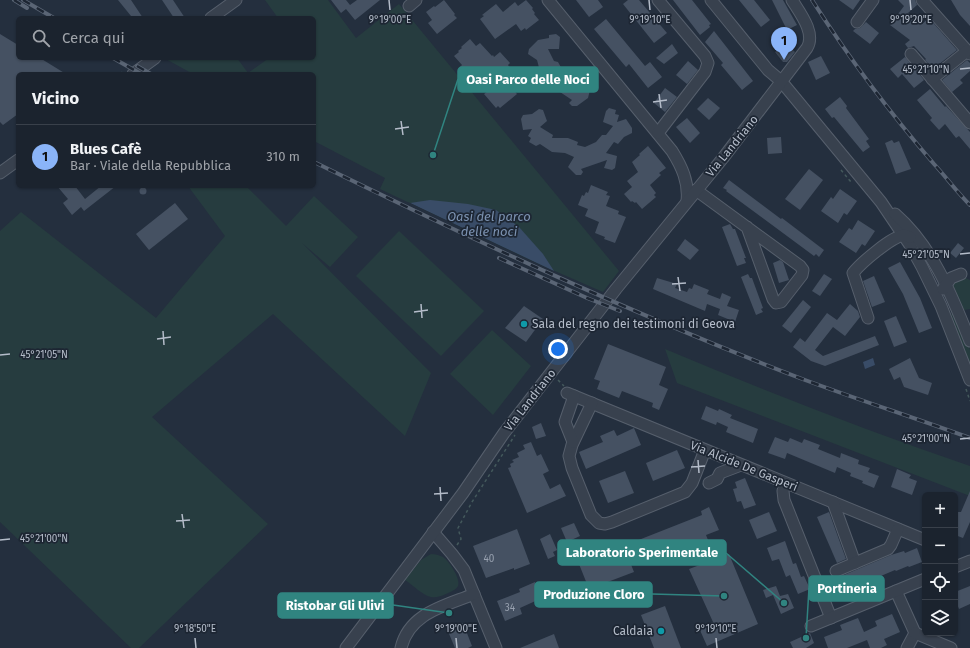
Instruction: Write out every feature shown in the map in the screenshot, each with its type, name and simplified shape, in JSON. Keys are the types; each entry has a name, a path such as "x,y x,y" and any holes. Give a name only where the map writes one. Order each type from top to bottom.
{"street":[{"path":"214,16 236,0"},
{"path":"548,0 672,151 682,170 687,186 687,201"},
{"path":"658,0 705,56 708,63 705,72 658,133"},
{"path":"711,0 771,73 781,81 881,202 904,235 918,259 941,306 970,380"},
{"path":"718,0 776,69 781,81"},
{"name":"Via Landriano","path":"346,648 463,493 504,433 616,289 775,91 807,48 811,41 808,29 792,0"},
{"path":"857,22 873,0"},
{"path":"922,0 969,52 932,79"},
{"path":"911,54 970,123"},
{"path":"136,72 152,60"},
{"path":"0,173 16,161"},
{"path":"682,170 704,180"},
{"path":"696,190 747,227 802,268 803,273 801,277 781,302 776,303 772,298 747,227"},
{"path":"881,202 906,225 934,263 965,314 970,341"},
{"path":"868,318 853,272 895,238 904,235 917,242 920,242"},
{"path":"934,263 942,269 966,276"},
{"path":"941,306 941,294 946,284 951,278 966,276"},
{"path":"941,306 949,311 965,314"},
{"path":"571,394 564,422 573,442"},
{"name":"Via Alcide De Gasperi","path":"571,394 922,540"},
{"path":"592,403 573,442 569,456 572,468 592,518 599,523 602,524 612,522 685,492 692,483 705,450"},
{"path":"709,483 717,479 720,473 741,465"},
{"path":"786,483 783,491 784,500 831,618"},
{"path":"832,502 855,563"},
{"path":"836,571 888,549 898,529"},
{"path":"433,532 464,570 496,648"},
{"path":"958,566 970,562"},
{"path":"811,626 922,581"},
{"path":"896,591 915,633 951,648"},
{"path":"401,648 403,640 412,626 422,616 474,594"},
{"path":"907,648 915,633"}],"path":[{"path":"558,380 571,394"},
{"path":"452,554 461,539 458,528 472,502 515,436"}],"green space":[{"path":"265,0 328,0 356,38 399,4 619,271 603,292 532,261 380,189 385,178 316,142 316,72 249,72 266,60 316,60 316,16 277,16"},
{"path":"168,60 238,60 247,72 189,72"},
{"path":"189,188 248,188 286,226 314,196 358,237 330,267 302,243 431,373 405,436 273,314 152,417 268,524 139,648 131,648 0,522 0,231 21,212 156,318 225,236"},
{"path":"399,231 484,311 441,356 356,276"},
{"path":"964,277 970,280 970,309 964,310 951,282"},
{"path":"951,314 958,315 970,350 970,364"},
{"path":"492,330 531,366 493,415 450,374"},
{"path":"665,349 816,410 970,466 970,496 677,383"},
{"path":"431,554 436,554 443,557 454,570 458,579 458,586 453,591 435,597 424,594 405,580 421,560"}],"water":[{"name":"Oasi del parco delle noci","path":"430,200 468,204 496,210 519,227 543,254 554,271 410,203"},
{"path":"873,358 875,365 865,369 863,362"}],"pier":[{"path":"408,202 555,272 553,273 454,227 409,205"}],"building":[{"path":"118,0 131,0 142,16 131,16"},
{"path":"162,0 173,0 184,16 173,16"},
{"path":"331,0 346,0 350,5 357,0 380,0 355,20 346,9 341,13"},
{"path":"444,0 457,18 437,34 428,23 432,20 426,12"},
{"path":"526,0 533,8 534,14 539,20 526,30 525,28 521,31 516,24 495,39 480,19 484,16 482,15 496,4 503,12 515,2 518,6"},
{"path":"576,0 598,0 603,7 589,17"},
{"path":"628,0 639,0 667,33 654,43 623,4"},
{"path":"673,0 692,0 711,24 709,25 710,27 700,35"},
{"path":"739,0 754,0 770,20 761,27"},
{"path":"772,0 783,0 797,25 787,30"},
{"path":"839,0 860,0 853,10"},
{"path":"898,0 915,0 917,5 908,13 922,24 929,18 957,50 933,69 914,46 908,48 905,44 910,40 890,25 904,6"},
{"path":"951,0 970,0 970,26 960,15"},
{"path":"606,19 645,66 650,62 662,77 648,88 629,64 626,67 594,29"},
{"path":"866,22 879,33 870,44 853,31 860,28"},
{"path":"714,31 753,81 742,90 721,65 723,63 705,42"},
{"path":"0,34 16,44 16,60 43,60 63,72 16,72 16,115 3,125 0,122"},
{"path":"556,34 560,37 559,49 548,49 554,61 558,62 563,71 569,75 569,79 579,85 583,77 594,80 598,83 594,91 590,90 588,98 577,106 572,106 569,103 572,100 560,92 561,88 550,81 547,90 536,89 533,86 536,78 542,79 537,60 528,54 529,49 538,40 549,38 549,35"},
{"path":"470,39 476,46 480,43 494,57 500,52 510,63 508,65 511,69 504,74 513,86 511,87 517,94 500,108 498,106 496,108 484,94 492,87 476,67 469,73 467,70 464,72 460,67 462,65 454,56"},
{"path":"672,44 678,53 664,64 656,58"},
{"path":"788,45 795,52 787,62 783,62 775,52 783,46 785,48"},
{"path":"821,56 830,73 816,80 808,62"},
{"path":"905,57 924,80 914,88 902,74 898,78 890,69"},
{"path":"967,60 970,63 970,71 960,80 963,83 952,92 942,80"},
{"path":"688,61 698,70 687,84 676,75"},
{"path":"665,88 677,97 665,112 654,103"},
{"path":"930,89 945,107 946,106 970,132 970,149 959,136 956,138 945,124 939,130 930,120 932,118 917,100"},
{"path":"840,97 847,106 846,108 869,139 866,141 870,147 863,152 834,117 832,118 825,109"},
{"path":"708,98 720,108 709,120 697,109"},
{"path":"609,108 616,110 615,114 619,115 617,122 626,119 632,128 632,133 624,137 618,144 614,142 606,153 617,156 615,168 612,170 604,168 607,160 581,169 583,172 581,175 576,175 568,167 574,157 565,153 552,152 540,144 536,146 529,142 531,138 528,136 532,129 523,130 521,119 523,115 532,114 539,109 543,110 547,121 540,127 553,135 552,138 568,138 578,142 577,145 585,147 596,142 602,135 606,135 613,126 603,122 606,111"},
{"path":"687,118 700,133 690,143 676,127"},
{"path":"781,137 782,153 768,154 767,138"},
{"path":"892,140 894,143 899,141 911,169 896,174 885,143"},
{"path":"648,146 666,168 659,173 661,175 650,185 656,193 654,195 656,197 642,209 636,202 631,202 624,194 632,187 627,181 638,172 632,162"},
{"path":"809,169 823,180 800,210 785,199"},
{"path":"729,180 824,250 819,257 816,254 814,256 726,191 727,190 723,188"},
{"path":"591,185 608,192 606,195 610,196 606,206 619,211 618,214 626,217 615,243 604,239 605,237 595,233 599,222 585,216 588,209 578,205 582,195 584,196 586,192 588,193"},
{"path":"59,188 77,188 85,199 99,188 113,188 84,211 81,207 72,215 63,203 68,199"},
{"path":"143,188 146,191 143,194 140,191"},
{"path":"840,189 857,201 847,215 844,213 838,223 821,211 831,197 833,199"},
{"path":"175,203 188,219 149,250 136,234"},
{"path":"858,220 875,231 865,246 862,244 856,253 839,242 849,228 852,230"},
{"path":"730,224 733,229 735,229 746,258 744,258 746,263 737,266 722,227"},
{"path":"685,239 699,250 690,260 677,250"},
{"path":"958,243 964,248 956,258 950,253"},
{"path":"780,260 783,262 789,280 779,283 773,263"},
{"path":"900,262 920,298 932,328 919,333 903,294 888,268"},
{"path":"748,274 750,278 752,278 763,308 761,309 763,312 756,315 741,277"},
{"path":"824,274 832,279 820,296 812,291"},
{"path":"874,276 885,302 872,307 863,281"},
{"path":"657,278 677,284 675,288 687,292 689,288 692,289 694,284 709,290 707,294 720,299 722,293 731,297 727,306 739,310 735,322 718,315 720,309 707,304 705,311 653,289"},
{"path":"803,300 811,307 791,333 782,326"},
{"path":"850,304 858,311 860,317 845,336 833,327 815,350 823,356 875,336 879,345 825,366 811,361 793,347 800,338 805,342 827,313 837,320"},
{"name":"Sala del regno dei testimoni di Geova","path":"524,306 543,319 526,342 505,328"},
{"path":"896,316 907,342 894,347 884,321"},
{"path":"608,344 666,367 659,385 668,389 659,410 652,407 653,403 622,391 619,398 597,389 600,381 594,379"},
{"path":"910,358 919,378 932,383 928,395 904,387 900,377 894,380 889,369"},
{"path":"706,406 718,411 719,409 732,415 730,418 758,429 753,443 726,432 728,427 717,422 716,425 701,419"},
{"path":"541,423 546,436 536,439 532,427"},
{"path":"634,428 641,445 586,469 579,452 603,442 600,436 614,430 617,436"},
{"path":"775,437 788,442 790,438 802,443 804,439 820,445 818,449 840,458 841,453 859,460 858,464 870,468 868,472 879,476 874,488 862,483 863,481 850,476 851,473 837,467 835,473 787,453 785,459 768,453"},
{"path":"531,442 537,456 541,454 549,471 543,474 550,489 560,484 566,496 527,513 508,468 511,467 510,464 514,462 512,460 519,457 517,453 525,449 523,445"},
{"path":"677,450 685,468 653,481 646,463"},
{"path":"897,469 911,475 909,478 917,481 912,495 891,487"},
{"path":"625,471 634,493 608,503 599,481"},
{"path":"745,478 756,505 744,509 741,501 737,502 733,489 737,488 735,482"},
{"path":"970,491 970,522 963,538 958,536 958,512 961,512"},
{"path":"709,507 719,530 706,535 708,540 646,565 636,541 702,515 701,511"},
{"path":"769,512 777,531 757,539 749,520"},
{"path":"829,512 846,559 837,563 817,517"},
{"path":"574,523 580,536 567,542 561,528"},
{"path":"517,529 530,564 486,578 473,546"},
{"path":"550,534 557,550 553,552 555,556 548,559 540,539"},
{"path":"785,541 793,564 796,563 801,577 804,576 810,589 798,594 790,575 786,577 779,559 772,561 767,548"},
{"path":"624,547 634,572 589,589 579,564"},
{"path":"917,548 922,562 896,571 895,570 843,592 837,578 891,555 904,551 905,553"},
{"path":"729,554 758,624 707,646 699,628 713,622 689,569"},
{"path":"535,582 542,598 520,608 522,614 505,621 497,601 520,592 519,589"},
{"path":"776,586 780,596 788,594 794,608 781,614 773,595 766,598 763,590"},
{"path":"970,586 970,604 959,609 958,606 958,591"},
{"name":"Caldaia","path":"665,606 681,648 654,648 641,615"},
{"path":"892,614 900,632 884,639 887,645 881,648 870,648 867,640 847,648 828,648 824,637 842,630 840,625 858,618 864,632 877,626 875,621"},
{"path":"463,623 472,646 468,648 455,648 447,629"},
{"path":"810,633 814,643 806,648 793,648 790,642"},
{"path":"554,634 559,648 520,648"}],"railway":[{"path":"14,0 27,8"},
{"path":"23,0 51,16"},
{"path":"812,0 840,43 885,105 970,205"},
{"path":"116,60 138,72"},
{"path":"137,66 148,72"},
{"path":"316,163 496,249 618,304 805,380 970,438"},
{"path":"499,258 587,298 620,311"}],"place":[{"name":"Blues Cafè","path":"784,60"},
{"name":"Oasi Parco delle Noci","path":"433,155"},
{"name":"Sala del regno dei testimoni di Geova","path":"524,324"},
{"name":"Produzione Cloro","path":"724,596"},
{"name":"Laboratorio Sperimentale","path":"784,603"},
{"name":"Ristobar Gli Ulivi","path":"449,613"},
{"name":"Caldaia","path":"661,631"},
{"name":"Portineria","path":"806,638"}]}
